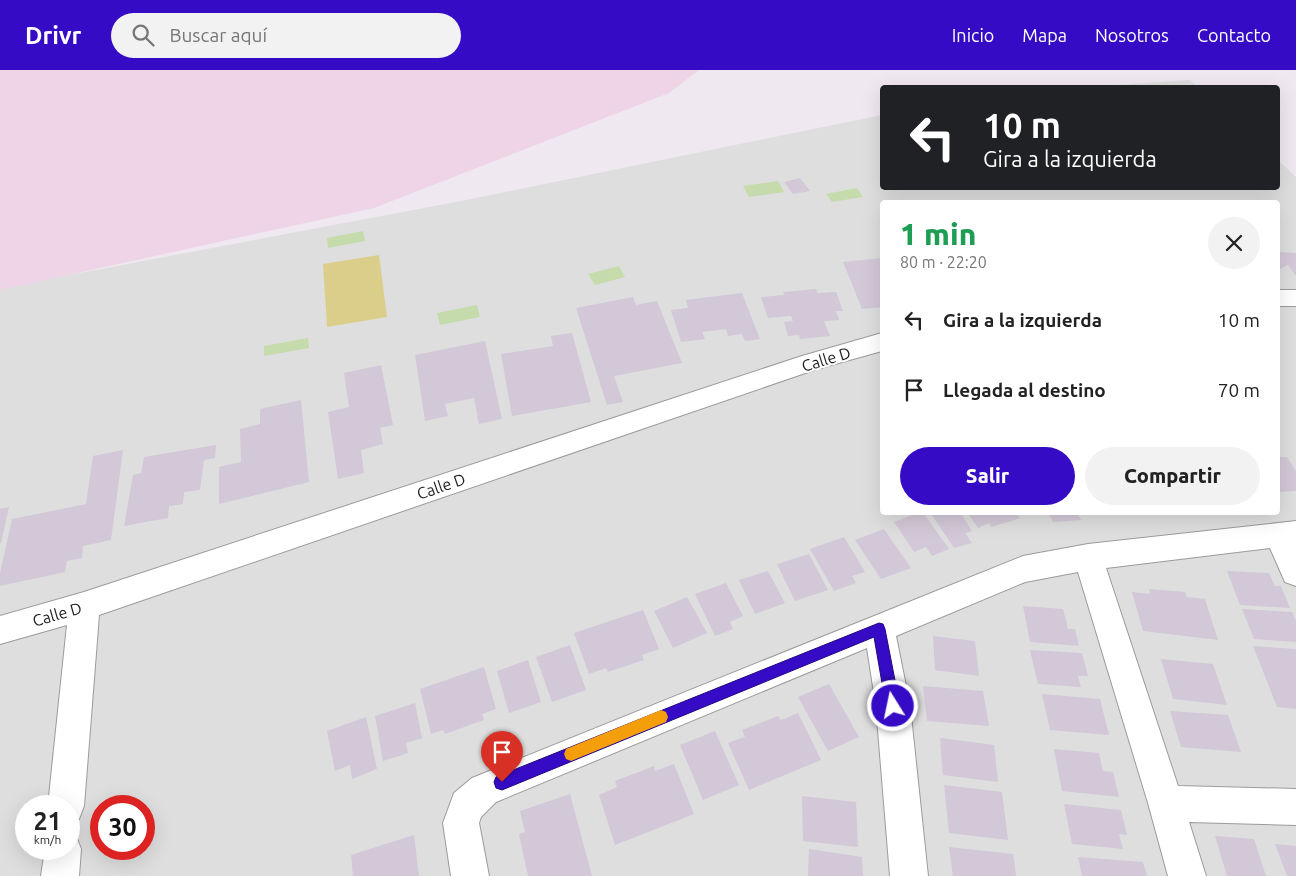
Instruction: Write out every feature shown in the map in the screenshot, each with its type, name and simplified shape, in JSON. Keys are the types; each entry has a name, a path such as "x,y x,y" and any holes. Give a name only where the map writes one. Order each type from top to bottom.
{"street":[{"path":"1280,298 1296,298"},
{"name":"Calle D","path":"0,630 84,606 811,362 880,343"},
{"path":"470,876 461,823 467,806 484,790 1024,569 1088,557 1287,534 1296,573"},
{"path":"1088,557 1166,803 1187,876"},
{"path":"67,795 84,606"},
{"path":"879,629 893,706 909,876"},
{"path":"1166,803 1296,807"},
{"path":"60,876 62,860"}],"shaded area":[{"path":"0,70 699,70 669,93 374,208 0,290"},
{"path":"1190,80 1196,85 1116,85"},
{"path":"880,115 880,190 1280,190 1280,162 1296,177 1296,876 0,876 0,288 461,201"},
{"path":"778,181 784,192 749,197 743,186"},
{"path":"857,188 863,197 832,202 826,194"},
{"path":"363,231 365,241 328,248 327,238"},
{"path":"379,255 387,317 327,327 323,264"},
{"path":"619,266 625,277 595,285 588,274"},
{"path":"477,305 480,317 440,325 437,313"},
{"path":"308,338 309,348 264,356 264,346"}],"building":[{"path":"800,178 810,191 793,194 784,182"},
{"path":"1280,252 1296,253 1296,276 1288,265 1280,269"},
{"path":"880,258 880,307 862,309 843,262"},
{"path":"816,289 818,293 836,292 843,311 836,311 839,320 824,321 830,336 800,339 799,335 788,336 784,322 793,321 791,316 768,318 761,297 784,295 783,292"},
{"path":"742,293 760,339 745,341 742,334 728,336 726,329 702,332 705,339 681,342 671,310 688,308 686,300"},
{"path":"633,297 636,305 657,301 682,363 614,376 623,402 607,405 576,308"},
{"path":"572,333 591,402 512,416 501,354 553,346 551,336"},
{"path":"485,341 502,419 479,424 474,398 445,404 448,416 425,421 415,355"},
{"path":"381,365 393,425 380,428 383,444 361,450 364,473 338,479 328,412 349,407 344,373"},
{"path":"301,400 309,482 219,504 219,467 241,462 240,429 260,424 260,409"},
{"path":"216,445 215,458 204,460 200,490 184,492 183,504 169,506 168,518 124,526 133,475 141,473 144,457"},
{"path":"123,450 111,540 83,546 82,558 67,561 65,572 0,586 0,573 12,519 86,504 93,456"},
{"path":"1280,457 1287,457 1296,471 1296,491 1280,492"},
{"path":"9,507 1,543 0,543 0,509"},
{"path":"912,515 925,515 949,549 932,556 926,547 914,552 894,522"},
{"path":"932,515 962,515 972,531 965,533 972,543 954,548"},
{"path":"969,515 1018,515 1020,518 992,527 989,523 978,528"},
{"path":"1050,515 1078,515 1081,520 1053,522"},
{"path":"884,529 911,568 881,579 855,540"},
{"path":"844,537 865,572 852,576 856,583 834,591 810,549"},
{"path":"809,554 828,590 795,601 777,564"},
{"path":"768,571 785,603 755,614 739,580"},
{"path":"1227,571 1269,573 1275,586 1281,586 1290,608 1240,605"},
{"path":"726,583 743,616 730,622 733,629 715,636 695,594"},
{"path":"1149,589 1185,592 1187,597 1205,599 1218,640 1143,631 1132,592 1150,594"},
{"path":"687,597 707,633 673,648 654,611"},
{"path":"1023,606 1063,609 1068,629 1075,629 1079,646 1030,642"},
{"path":"1242,609 1292,612 1296,621 1296,642 1254,639"},
{"path":"643,610 659,649 642,655 644,660 608,672 606,668 589,674 574,633"},
{"path":"933,636 975,641 979,676 935,670"},
{"path":"570,645 586,690 552,702 536,657"},
{"path":"1253,646 1296,649 1296,709 1277,707"},
{"path":"1030,650 1082,653 1088,676 1078,676 1081,687 1038,684"},
{"path":"1161,659 1213,664 1227,705 1173,699"},
{"path":"528,660 541,702 509,713 497,671"},
{"path":"484,667 496,709 482,714 484,720 445,734 443,730 431,734 420,689"},
{"path":"829,684 859,737 828,751 798,697"},
{"path":"923,686 983,691 989,726 927,721"},
{"path":"1042,694 1100,699 1109,735 1050,730"},
{"path":"415,703 422,738 406,743 408,753 383,761 375,716"},
{"path":"1170,711 1228,715 1241,752 1181,747"},
{"path":"798,713 821,760 749,790 728,743 745,737 742,730 778,716 781,720"},
{"path":"366,717 377,769 352,779 350,765 335,771 327,731"},
{"path":"715,731 739,785 703,800 680,745"},
{"path":"940,738 994,745 998,782 943,775"},
{"path":"1054,749 1099,753 1103,771 1113,772 1119,797 1062,791"},
{"path":"674,764 694,814 615,845 599,795 617,787 615,781 654,766 655,771"},
{"path":"944,785 1002,792 1008,840 949,833"},
{"path":"570,794 592,876 528,876 519,834 525,832 520,811"},
{"path":"802,796 856,802 858,847 803,841"},
{"path":"1064,804 1121,810 1127,835 1119,834 1123,849 1072,844"},
{"path":"414,835 419,876 353,876 351,855"},
{"path":"1215,836 1254,839 1266,876 1227,876"},
{"path":"1275,844 1296,846 1296,876 1287,876"},
{"path":"949,847 1013,854 1016,876 953,876"},
{"path":"809,849 862,857 863,876 808,876"},
{"path":"1078,857 1143,862 1147,876 1082,876"}],"slow traffic":[{"path":"571,754 661,717"}],"route":[{"path":"502,782 879,629 893,706"}]}
